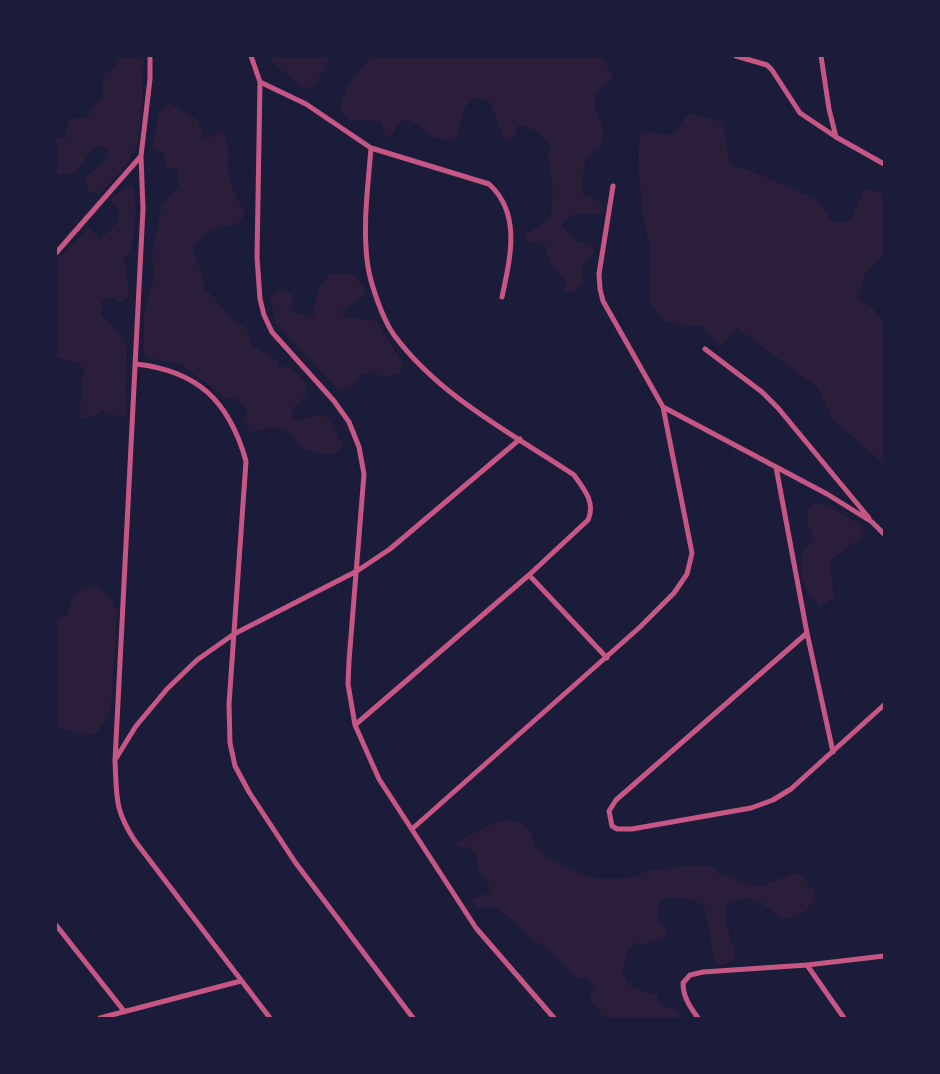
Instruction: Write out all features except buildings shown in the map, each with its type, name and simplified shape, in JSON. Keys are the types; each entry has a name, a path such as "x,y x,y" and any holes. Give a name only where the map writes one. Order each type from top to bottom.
{"street":[{"path":"150,56 150,79 141,156 143,209 115,761 117,808 124,825 270,1018"},
{"path":"250,56 260,82 257,257 260,299 264,315 272,332 334,401 349,422 359,447 364,474 348,684 355,725 380,779 476,928 554,1018"},
{"path":"736,56 772,69 800,113 836,137 885,164"},
{"path":"821,56 836,137"},
{"path":"260,82 306,104 371,148 489,184 499,193 507,206 511,227 509,261 502,297"},
{"path":"355,725 529,575 588,520 592,513 584,489 574,475 477,413 450,392 417,362 392,333 378,300 369,268 366,207 371,148"},
{"path":"56,253 141,156"},
{"path":"412,829 607,658 674,593 687,574 692,553 663,407 615,325 600,289 599,274 613,186"},
{"path":"705,349 778,408 872,522 885,534"},
{"path":"136,364 186,376 202,386 224,412 239,435 246,461 229,704 230,743 235,766 249,792 295,862 413,1018"},
{"path":"663,407 826,494 872,522"},
{"path":"115,761 136,726 167,689 197,660 234,634 357,571 390,549 520,439"},
{"path":"776,467 807,633 833,752"},
{"path":"529,575 607,658"},
{"path":"807,633 616,800 609,811 612,826 617,829 632,829 751,808 773,800 791,789 885,705"},
{"path":"56,925 124,1011"},
{"path":"698,1018 683,992 683,983 690,975 885,956"},
{"path":"807,965 844,1018"},
{"path":"100,1018 241,981"}],"shaded area":[{"path":"115,56 144,56 141,121 133,154 99,194 89,192 85,179 101,164 109,152 104,146 93,148 76,172 59,175 56,173 56,139 66,138 68,120 87,117 94,105 103,99 102,77 118,64"},
{"path":"267,56 331,56 315,86 305,89"},
{"path":"370,56 598,56 605,61 613,77 595,93 595,111 604,129 600,149 587,158 583,186 583,194 601,202 603,210 597,215 578,214 562,224 575,239 593,246 594,254 583,263 583,280 577,291 567,294 564,289 566,283 549,260 545,244 526,242 524,236 550,218 552,187 547,157 551,147 547,142 533,130 518,125 513,140 504,139 489,101 476,97 464,108 454,141 435,138 409,119 401,121 389,139 381,121 350,120 340,112 343,97"},
{"path":"169,103 198,120 204,138 220,130 225,135 230,179 246,214 236,225 211,230 192,247 203,276 205,290 215,298 232,319 245,328 251,345 276,359 279,366 292,368 306,383 306,396 295,406 292,416 297,421 319,414 329,418 343,447 334,454 309,451 283,428 273,427 250,432 243,417 249,413 235,397 229,400 180,364 148,358 144,352 144,316 153,283 152,253 162,204 179,187 177,171 165,166 164,154 153,148 158,114"},
{"path":"689,113 723,122 730,164 816,199 833,223 850,220 865,188 884,194 884,254 865,275 857,298 872,307 884,322 884,464 832,419 817,387 737,328 721,347 702,327 665,322 648,300 651,253 641,198 638,154 641,131 672,135"},
{"path":"128,185 133,186 136,209 132,248 123,261 129,296 120,303 112,297 102,300 101,314 123,338 127,348 125,391 127,413 120,418 102,410 94,417 82,418 79,409 83,394 80,382 85,373 80,364 56,357 56,261 89,228 101,239 118,222 119,211 110,200"},
{"path":"353,274 364,287 365,296 341,311 345,317 377,321 402,363 400,373 381,378 372,371 361,375 352,388 338,389 275,323 270,296 283,288 293,296 292,312 313,317 318,290 328,275"},
{"path":"818,502 861,524 865,535 830,561 834,597 821,607 808,593 801,572 804,550 813,540 812,532 807,525 808,508"},
{"path":"97,587 110,597 117,611 111,709 98,732 86,736 56,727 56,621 68,614 71,601 81,588"},
{"path":"512,820 523,823 532,834 535,845 546,857 585,876 622,879 659,869 698,865 713,866 719,874 760,887 792,874 802,875 816,900 802,914 781,919 769,908 749,899 742,899 727,905 725,917 736,958 723,965 714,962 705,908 684,898 661,899 658,918 668,933 663,940 652,940 645,945 634,943 627,954 622,973 631,987 657,995 661,1006 672,1009 685,1018 604,1018 590,999 594,984 586,977 577,979 550,951 531,939 515,922 495,907 476,907 472,900 490,892 488,882 477,869 477,857 471,848 457,847 456,842 495,822"}]}
